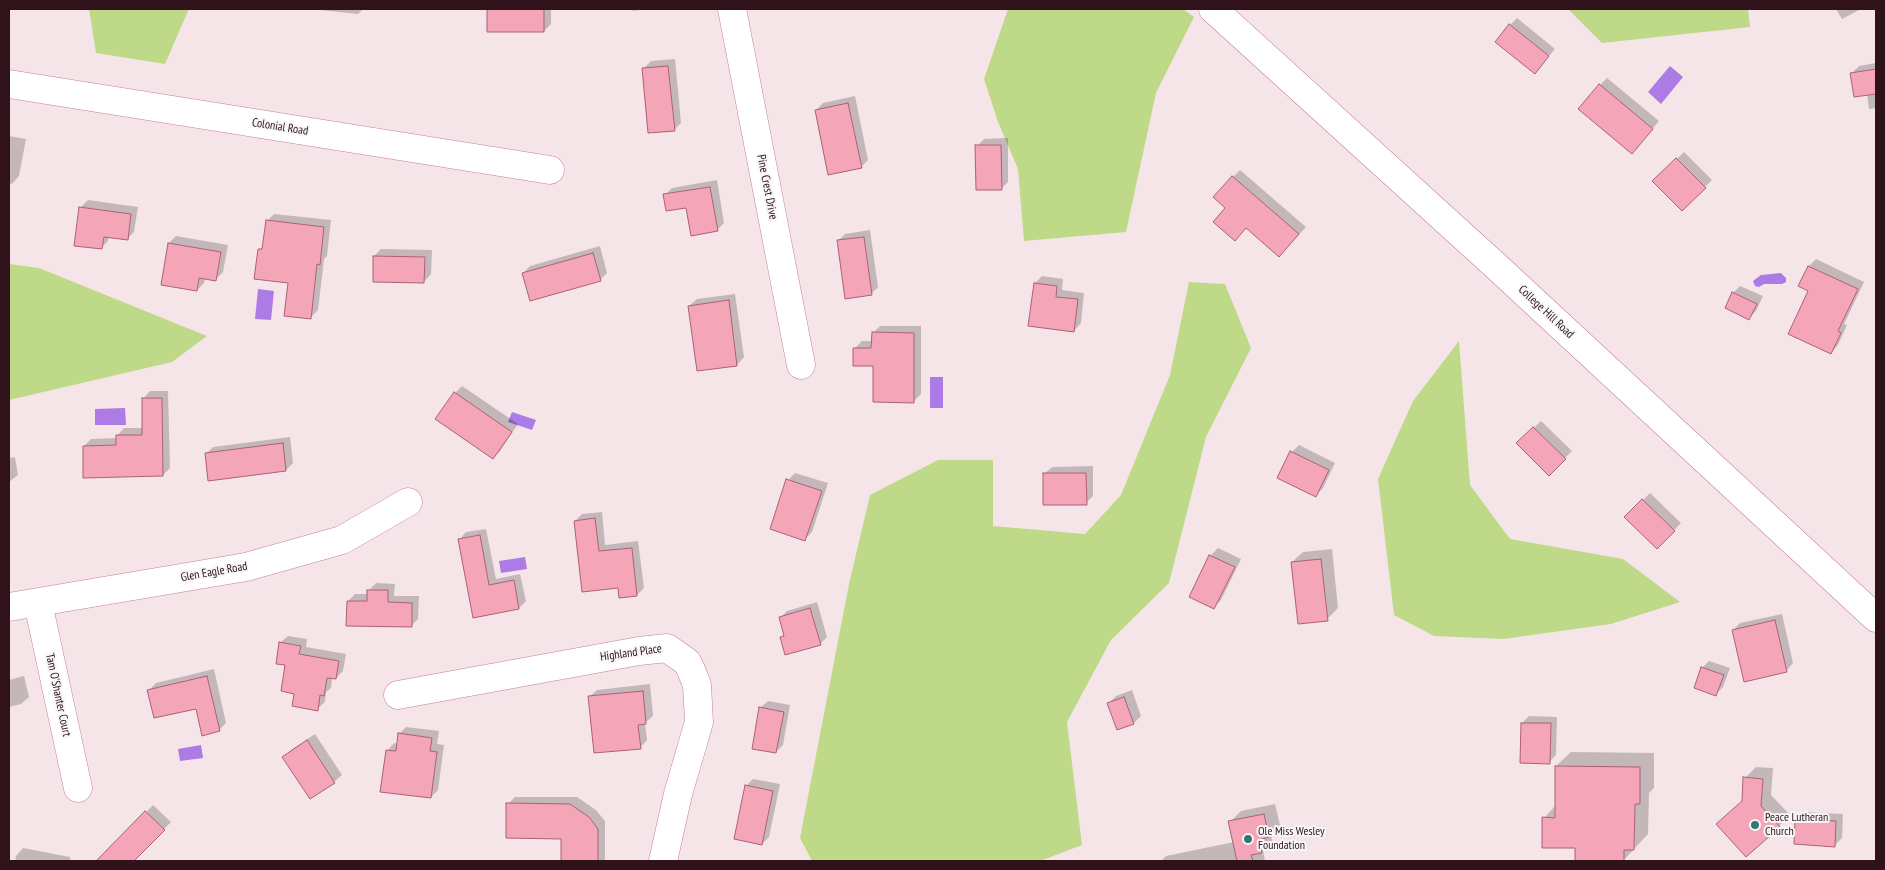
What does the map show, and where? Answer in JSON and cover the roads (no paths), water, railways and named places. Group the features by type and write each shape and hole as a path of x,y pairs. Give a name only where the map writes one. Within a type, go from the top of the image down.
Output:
{"street":[{"name":"Pine Crest Drive","path":"732,9 801,365"},
{"name":"College Hill Road","path":"1213,9 1497,266 1876,618"},
{"name":"Colonial Road","path":"9,84 550,170"},
{"name":"Glen Eagle Road","path":"9,607 246,567 342,540 408,502"},
{"name":"Tam O'Shanter Court","path":"38,603 78,788"},
{"name":"Highland Place","path":"398,695 639,651 667,648 687,662 698,685 699,722 678,794 663,861"}],"place":[{"name":"Peace Lutheran Church","path":"1755,825"},
{"name":"Ole Miss Wesley Foundation","path":"1248,839"}]}
